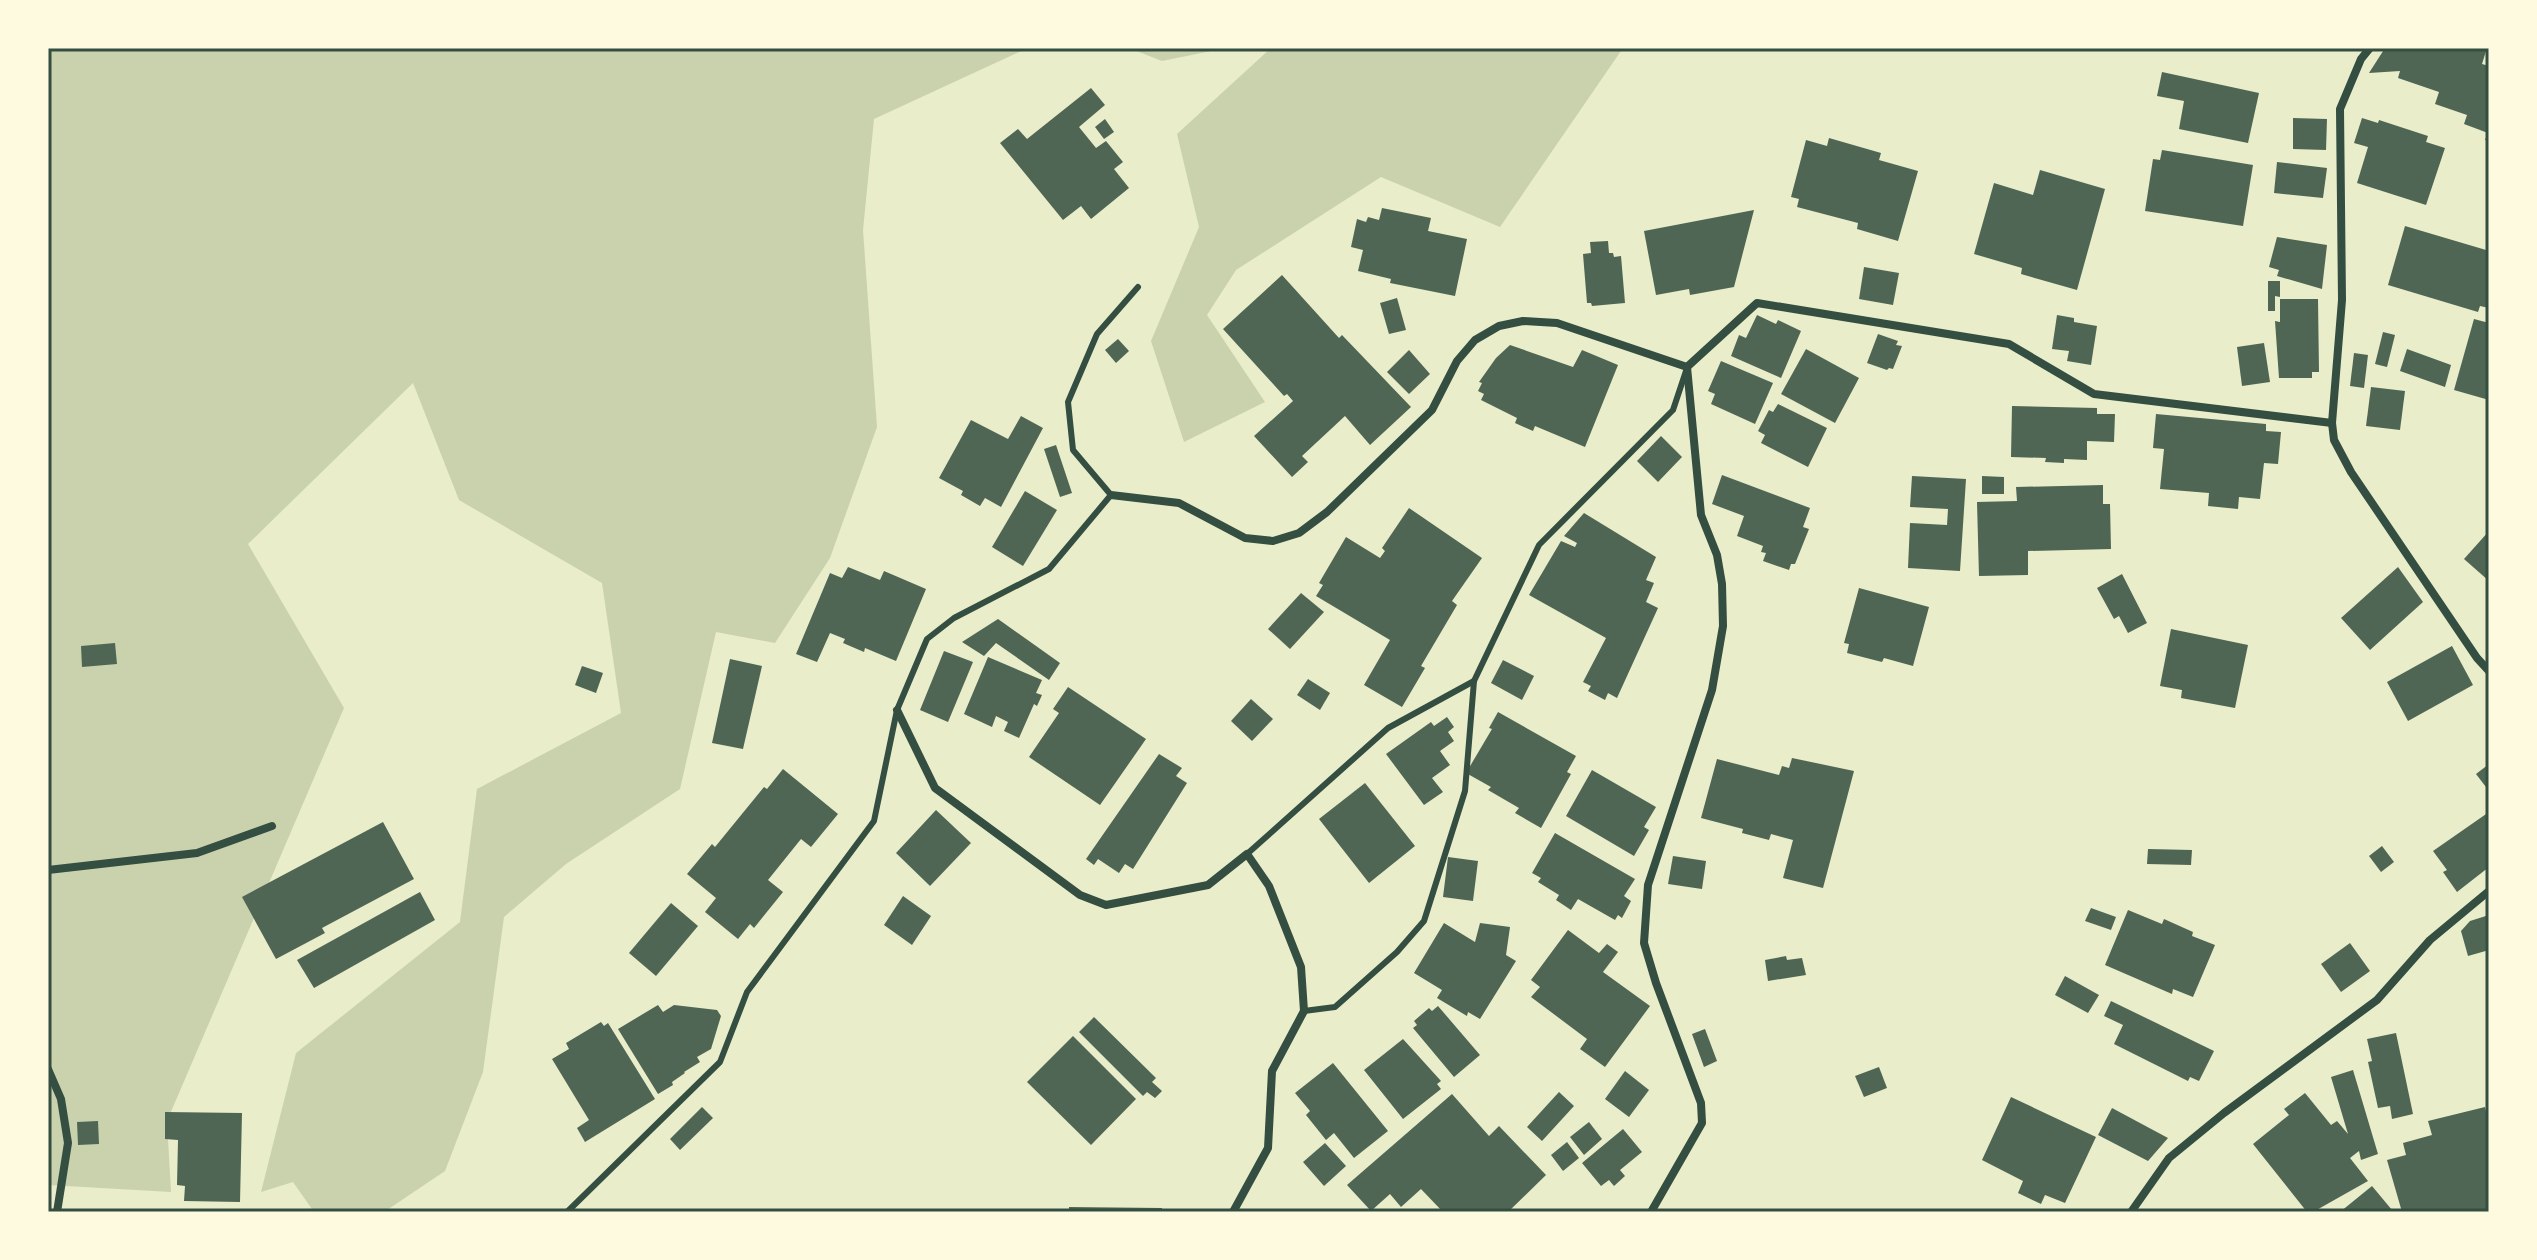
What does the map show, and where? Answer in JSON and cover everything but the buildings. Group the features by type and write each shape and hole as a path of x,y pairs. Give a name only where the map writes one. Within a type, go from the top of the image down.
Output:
{"street":[{"path":"2370,48 2361,59 2340,109 2342,300 2332,423 2334,440 2351,472 2477,658 2489,671"},
{"path":"1687,367 1757,303 2009,344 2094,394 2332,423"},
{"path":"1111,495 1179,503 1245,538 1273,541 1299,533 1327,512 1432,410 1457,361 1475,340 1499,326 1523,321 1557,323 1687,367"},
{"path":"1651,1212 1702,1123 1701,1103 1644,943 1648,885 1712,690 1723,626 1722,584 1717,555 1701,515 1687,367"},
{"path":"897,710 935,788 1080,895 1106,905 1208,885 1247,854 1269,886 1301,967 1304,1011 1272,1071 1268,1148 1233,1212"},
{"path":"48,870 197,853 272,826"},
{"path":"2131,1212 2169,1158 2224,1113 2377,1000 2430,940 2489,891"},
{"path":"48,1069 61,1099 68,1143 57,1212"}],"lane":[{"path":"567,1212 720,1062 747,992 874,821 897,710 927,639 954,618 1049,569 1111,495 1073,450 1068,402 1097,334 1138,287"},
{"path":"1304,1011 1335,1007 1397,952 1424,921 1465,791 1474,681 1539,545 1673,410 1687,367"},
{"path":"1247,854 1388,728 1474,681"}],"green space":[{"path":"48,48 1028,48 874,119 863,230 877,427 830,558 775,643 716,632 680,789 566,864 504,917 483,1072 445,1171 384,1212 314,1212 293,1182 261,1192 296,1053 460,922 477,789 621,713 602,583 459,500 413,383 248,544 344,708 167,1121 171,1192 48,1185"},
{"path":"1129,48 1226,48 1162,61"},
{"path":"1271,48 1623,48 1500,227 1381,177 1236,270 1207,315 1265,402 1184,442 1151,341 1199,227 1177,134"}]}
